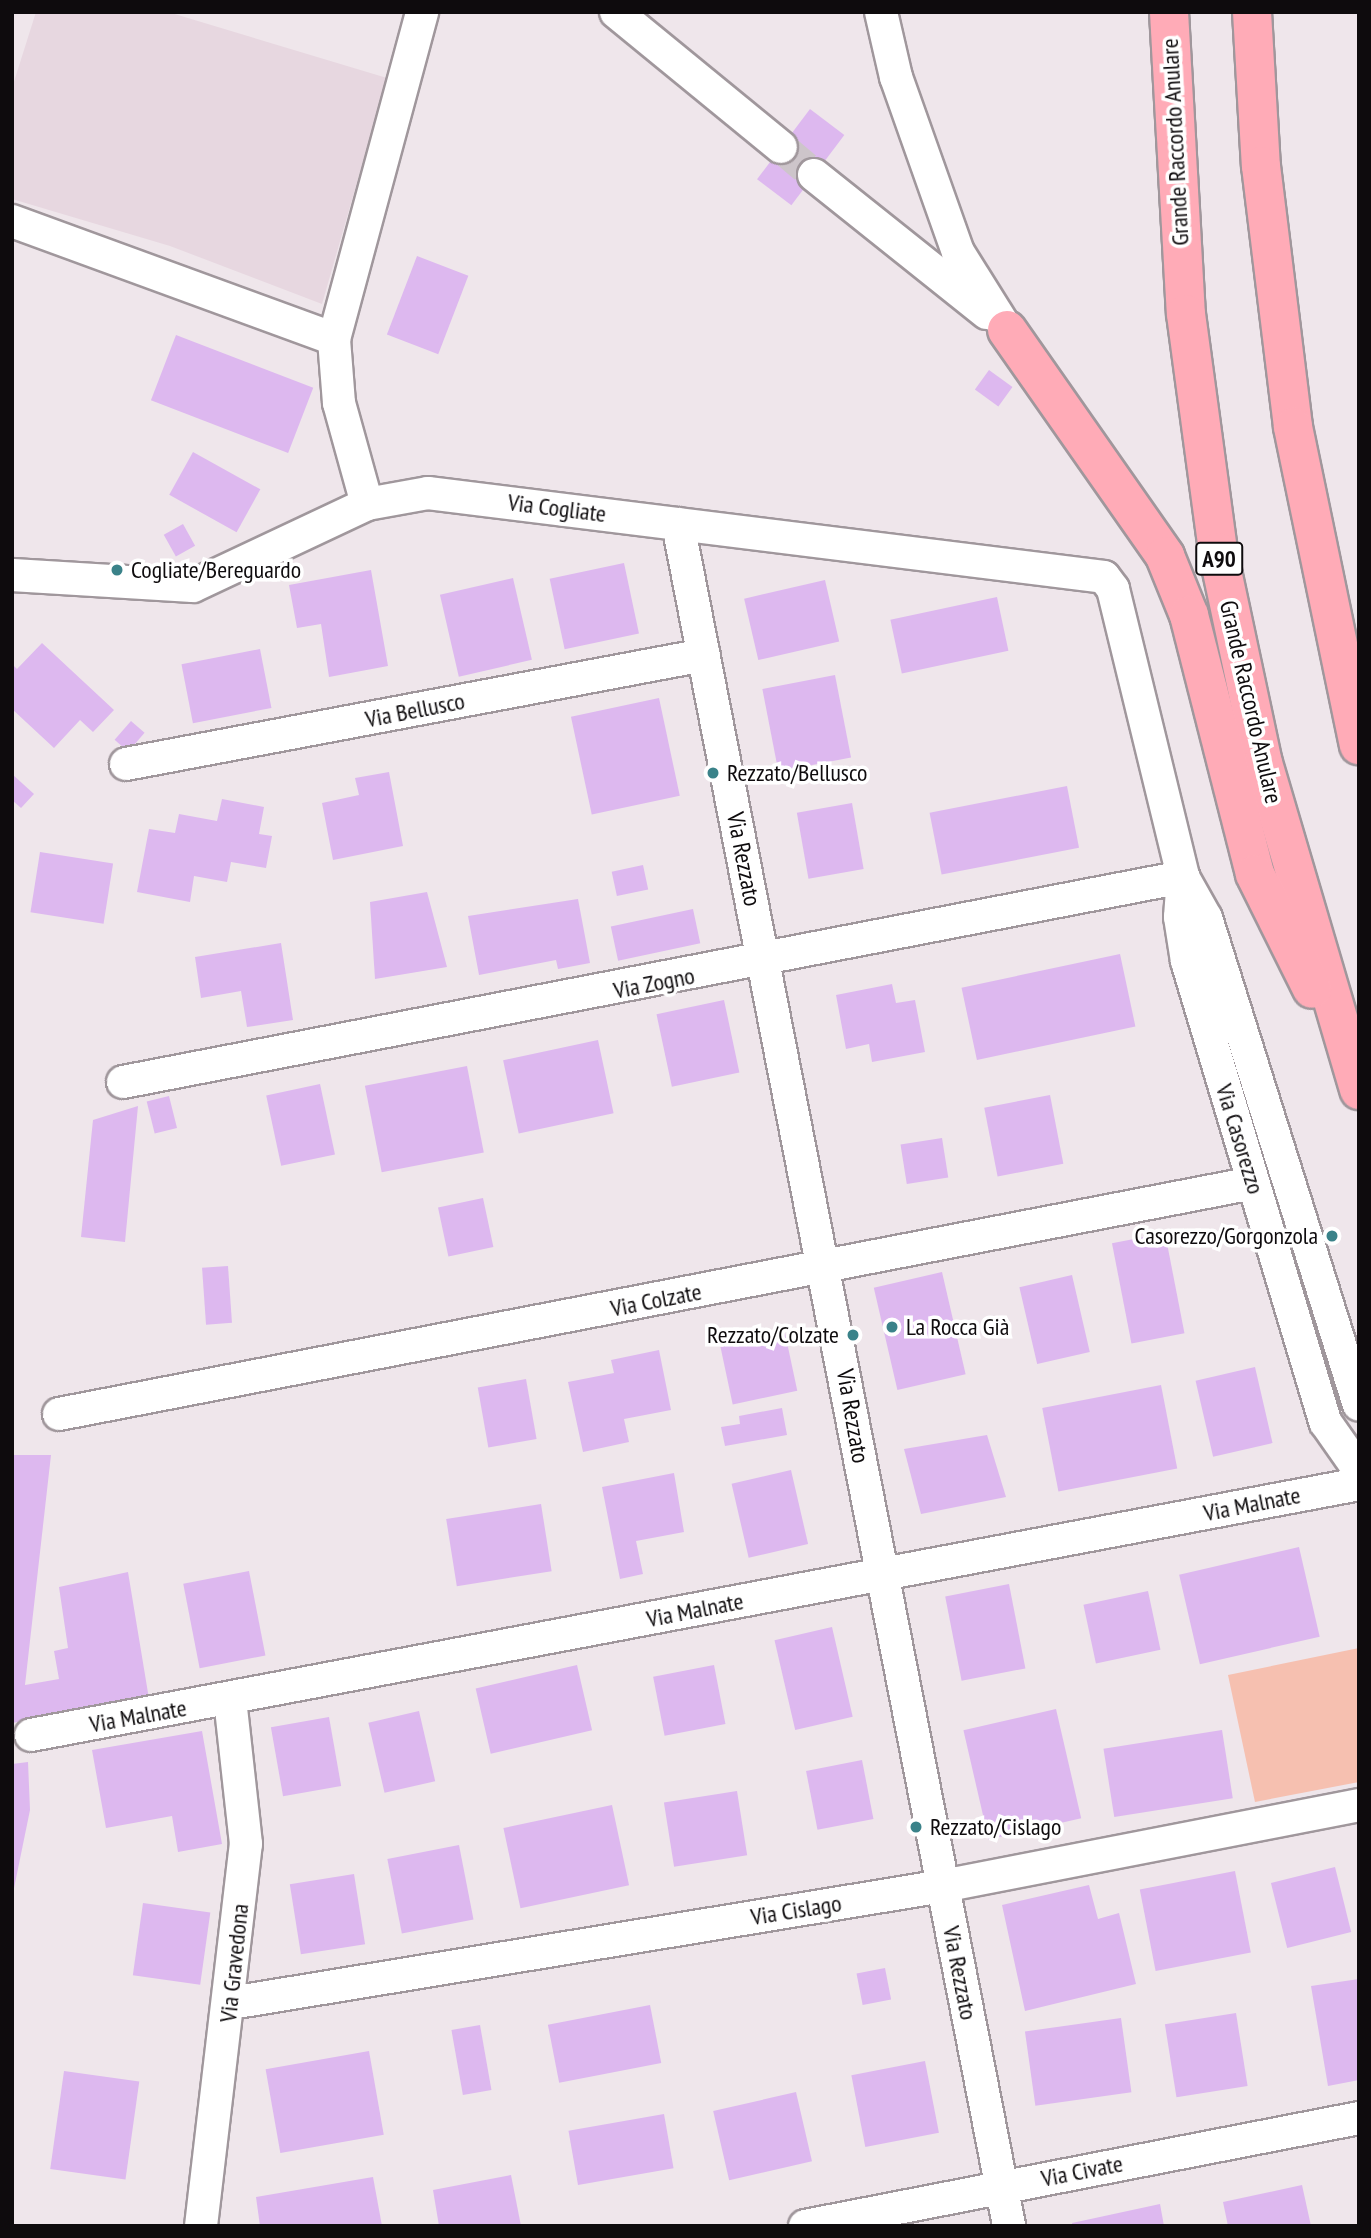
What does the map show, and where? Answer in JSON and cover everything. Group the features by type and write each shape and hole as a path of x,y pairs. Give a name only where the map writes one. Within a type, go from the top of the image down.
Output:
{"highway":[{"name":"Grande Raccordo Anulare","path":"1169,12 1186,314 1218,552 1263,763 1338,1032 1359,1090"},
{"path":"1252,12 1261,166 1293,427 1359,745"},
{"path":"1007,330 1165,556 1189,615 1230,789 1266,905 1338,1032"}],"street":[{"path":"367,504 339,403 334,339 422,12"},
{"path":"881,12 896,78 958,252 1007,330"},
{"path":"628,17 782,148"},
{"path":"814,175 1007,330"},
{"path":"12,221 334,339"},
{"name":"Via Cogliate","path":"12,575 150,589 193,586 367,504 448,494 1098,575 1113,589"},
{"name":"Via Rezzato","path":"678,524 826,1267 881,1574 1009,2226"},
{"name":"Via Casorezzo","path":"1113,589 1183,877 1211,933 1347,1324 1359,1405"},
{"name":"Via Bellusco","path":"126,764 704,656"},
{"name":"Via Casorezzo","path":"1183,877 1180,917 1187,961 1326,1423 1359,1470"},
{"name":"Via Zogno","path":"123,1082 1183,877"},
{"name":"Via Colzate","path":"59,1414 1253,1182"},
{"name":"Via Malnate","path":"31,1735 230,1700 1359,1483"},
{"name":"Via Gravedona","path":"201,2226 231,2003 246,1844 230,1700"},
{"name":"Via Cislago","path":"231,2003 943,1886 1359,1805"},
{"name":"Via Civate","path":"805,2226 1359,2118"}],"shaded area":[{"path":"36,12 168,12 387,78 322,304 170,246 12,199 12,88"},
{"path":"1359,1648 1359,1782 1255,1802 1228,1675"}],"building":[{"path":"810,109 844,135 791,205 757,179"},
{"path":"417,256 468,276 438,354 387,334"},
{"path":"176,335 313,388 288,453 151,400"},
{"path":"989,370 1012,387 998,406 975,389"},
{"path":"193,452 260,489 237,532 169,495"},
{"path":"183,524 195,546 176,557 164,535"},
{"path":"624,563 639,633 565,649 550,579"},
{"path":"371,570 388,666 329,677 321,624 297,628 289,585"},
{"path":"513,578 532,660 459,677 440,595"},
{"path":"825,580 839,641 758,660 744,599"},
{"path":"997,597 1008,651 902,673 890,620"},
{"path":"42,643 114,710 93,732 80,720 54,748 12,709 12,664 17,669"},
{"path":"260,649 271,708 193,723 181,664"},
{"path":"835,675 851,757 778,772 762,689"},
{"path":"659,698 680,796 592,815 571,717"},
{"path":"131,721 145,733 128,752 115,740"},
{"path":"389,772 403,846 333,860 322,803 359,795 355,778"},
{"path":"12,774 34,794 21,808 12,800"},
{"path":"1067,786 1079,848 942,875 930,813"},
{"path":"222,799 264,807 259,834 272,836 266,868 231,862 227,882 194,876 190,902 137,892 149,829 175,833 179,814 217,821"},
{"path":"852,803 864,869 808,879 797,813"},
{"path":"40,852 113,864 104,924 30,912"},
{"path":"643,865 648,889 617,896 612,872"},
{"path":"427,892 447,967 375,979 370,902"},
{"path":"578,899 590,963 558,969 556,960 479,975 468,916"},
{"path":"693,909 700,943 618,961 611,926"},
{"path":"281,943 293,1020 247,1027 241,991 201,998 195,957"},
{"path":"1120,954 1135,1026 977,1060 962,988"},
{"path":"892,984 896,1003 915,1000 925,1052 872,1062 869,1044 846,1049 836,995"},
{"path":"724,1000 739,1072 672,1087 657,1014"},
{"path":"598,1040 614,1113 519,1134 503,1060"},
{"path":"467,1066 484,1152 382,1172 365,1086"},
{"path":"320,1084 335,1154 281,1166 266,1095"},
{"path":"1050,1095 1063,1164 998,1176 984,1108"},
{"path":"169,1096 177,1128 155,1134 147,1102"},
{"path":"138,1106 125,1242 81,1237 93,1120"},
{"path":"942,1138 948,1178 907,1184 901,1145"},
{"path":"483,1198 493,1247 448,1256 438,1208"},
{"path":"1165,1233 1184,1333 1131,1343 1112,1243"},
{"path":"228,1266 232,1323 206,1325 202,1268"},
{"path":"942,1272 966,1374 897,1390 874,1288"},
{"path":"1072,1275 1090,1352 1037,1364 1019,1287"},
{"path":"785,1333 797,1391 733,1404 720,1347"},
{"path":"659,1350 671,1410 624,1419 629,1442 583,1452 568,1382 614,1373 611,1360"},
{"path":"1255,1367 1273,1443 1213,1457 1196,1381"},
{"path":"526,1379 537,1439 488,1448 478,1388"},
{"path":"1161,1385 1177,1468 1058,1492 1042,1408"},
{"path":"782,1408 787,1435 725,1446 721,1427 740,1424 739,1416"},
{"path":"987,1435 1006,1497 921,1514 904,1449"},
{"path":"12,1455 51,1455 25,1685 59,1679 54,1651 68,1648 59,1587 128,1572 149,1699 12,1723"},
{"path":"791,1470 808,1544 749,1558 732,1484"},
{"path":"674,1473 684,1532 636,1541 643,1574 620,1579 602,1487"},
{"path":"541,1504 552,1571 457,1586 446,1519"},
{"path":"1299,1547 1320,1637 1200,1664 1179,1575"},
{"path":"249,1571 265,1655 200,1668 183,1584"},
{"path":"1009,1584 1025,1668 962,1681 945,1596"},
{"path":"1148,1591 1160,1650 1096,1663 1083,1605"},
{"path":"832,1627 853,1717 795,1730 775,1640"},
{"path":"577,1665 592,1730 491,1754 476,1688"},
{"path":"714,1665 725,1724 665,1736 653,1677"},
{"path":"1056,1709 1081,1818 989,1839 963,1730"},
{"path":"419,1711 435,1781 385,1793 368,1723"},
{"path":"329,1717 341,1786 283,1796 271,1727"},
{"path":"1222,1730 1233,1798 1114,1817 1103,1749"},
{"path":"202,1731 222,1844 178,1852 172,1816 106,1828 92,1750"},
{"path":"862,1760 873,1819 817,1830 806,1771"},
{"path":"28,1762 30,1810 12,1898 12,1764"},
{"path":"737,1791 747,1855 674,1867 664,1803"},
{"path":"612,1805 629,1885 520,1908 503,1828"},
{"path":"459,1845 474,1920 402,1934 387,1859"},
{"path":"1335,1867 1351,1932 1287,1948 1271,1883"},
{"path":"1235,1871 1251,1952 1156,1971 1140,1890"},
{"path":"354,1874 365,1944 301,1954 290,1884"},
{"path":"1089,1885 1098,1919 1119,1913 1136,1984 1025,2011 1002,1905"},
{"path":"143,1903 210,1912 200,1985 133,1975"},
{"path":"885,1968 891,1999 863,2005 857,1974"},
{"path":"1359,1979 1359,2080 1328,2086 1311,1986"},
{"path":"650,2005 661,2063 559,2083 548,2025"},
{"path":"1236,2013 1248,2086 1176,2097 1165,2024"},
{"path":"1121,2018 1131,2092 1035,2106 1025,2031"},
{"path":"480,2025 491,2090 463,2095 451,2030"},
{"path":"369,2051 384,2135 280,2153 266,2069"},
{"path":"925,2061 939,2133 865,2147 851,2075"},
{"path":"64,2071 139,2082 125,2180 50,2169"},
{"path":"796,2092 812,2161 729,2180 713,2111"},
{"path":"664,2114 674,2168 578,2185 568,2131"},
{"path":"511,2175 521,2226 439,2226 433,2190"},
{"path":"373,2177 382,2226 260,2226 256,2197"},
{"path":"1302,2185 1311,2226 1228,2226 1223,2202"},
{"path":"1160,2204 1164,2226 1073,2226 1072,2223"}],"tunnel":[{"path":"781,147 814,175"}],"place":[{"name":"Cogliate/Bereguardo","path":"117,570"},
{"name":"Rezzato/Bellusco","path":"713,773"},
{"name":"Casorezzo/Gorgonzola","path":"1332,1236"},
{"name":"La Rocca Già","path":"892,1327"},
{"name":"Rezzato/Colzate","path":"853,1335"},
{"name":"Rezzato/Cislago","path":"916,1827"}]}
